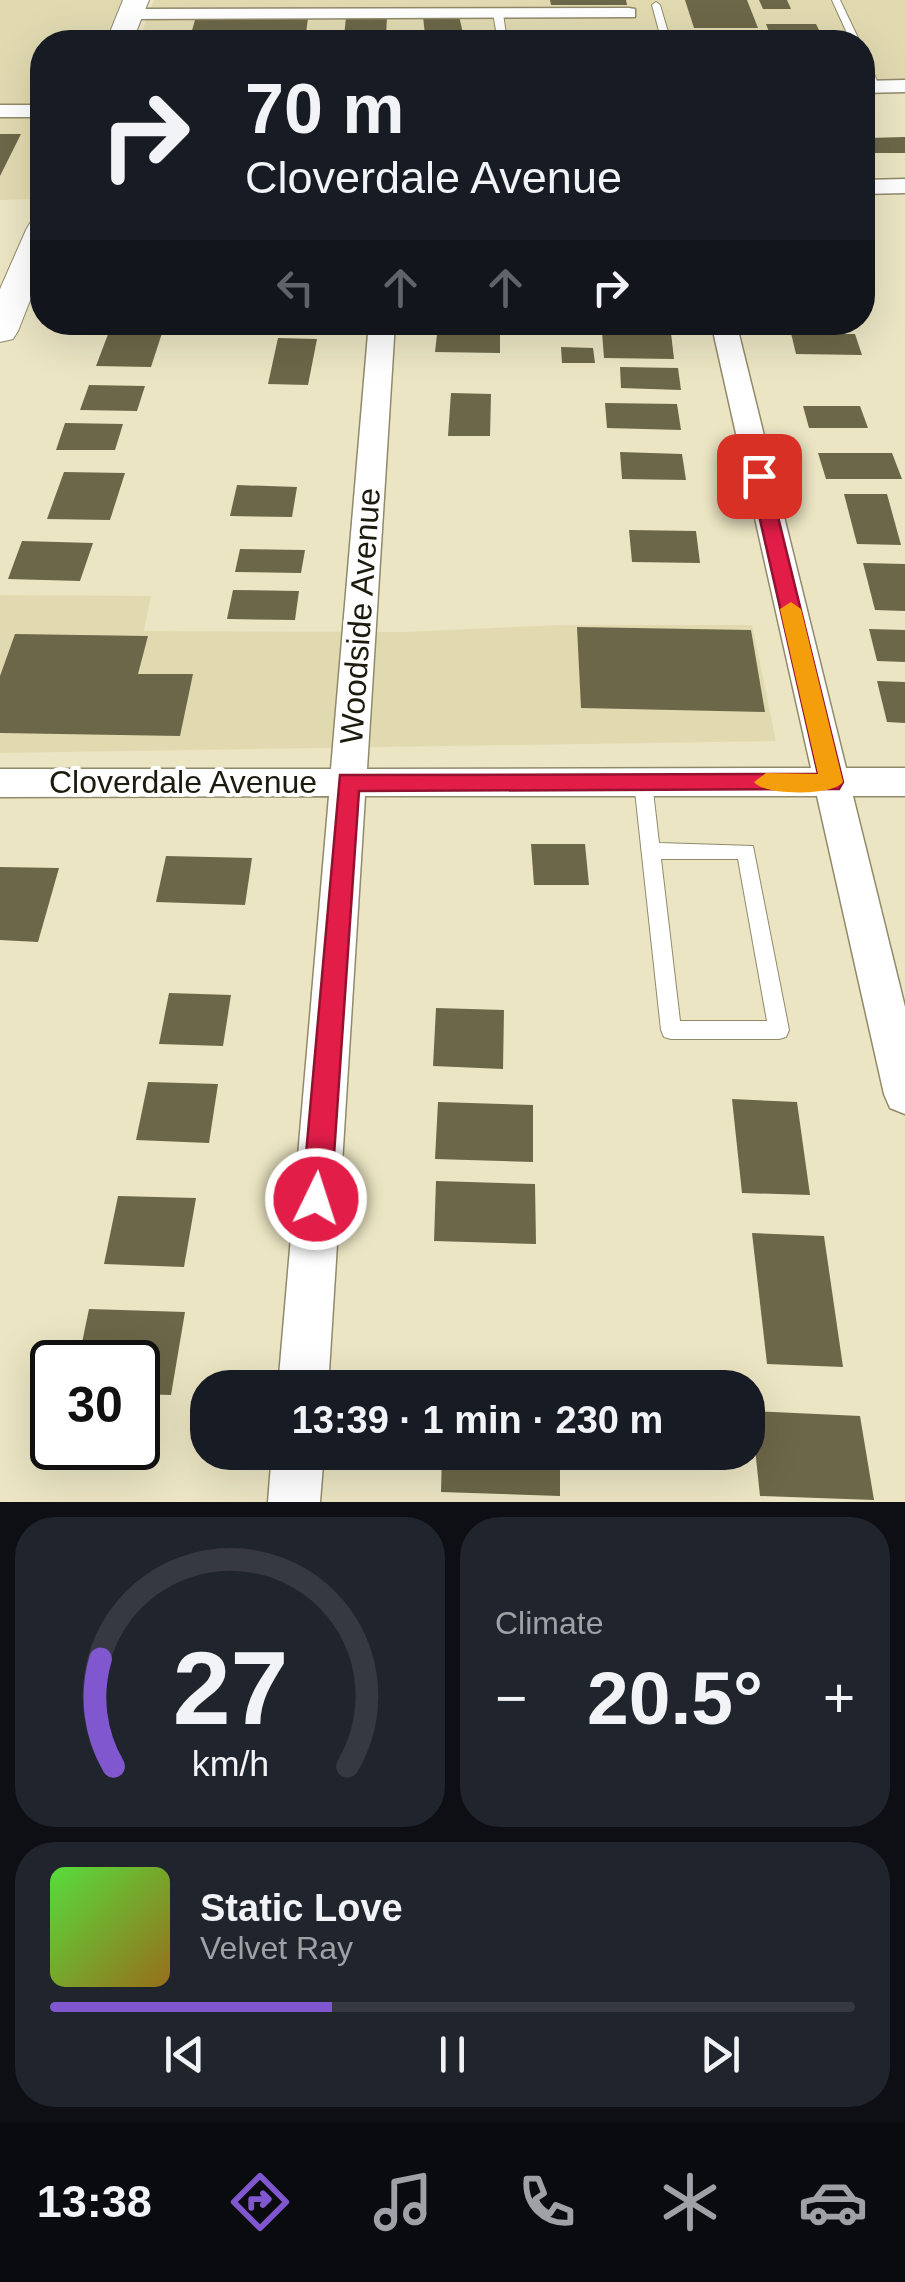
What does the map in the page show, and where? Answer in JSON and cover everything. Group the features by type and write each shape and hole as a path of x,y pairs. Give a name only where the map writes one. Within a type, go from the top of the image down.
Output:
{"street":[{"path":"133,7 630,13"},
{"path":"875,87 905,86"},
{"path":"0,110 30,111"},
{"path":"875,187 905,186"},
{"path":"0,331 30,259"},
{"name":"Woodside Avenue","path":"303,1370 381,335"},
{"path":"725,335 905,1094"},
{"name":"Cloverdale Avenue","path":"0,783 905,782"},
{"path":"294,1502 297,1470"}],"lane":[{"path":"836,0 850,30"},
{"path":"656,5 663,30"},
{"path":"498,14 501,30"},
{"path":"643,782 650,851 671,1030 779,1030 746,851 650,851"}],"shaded area":[{"path":"0,0 122,0 109,30 30,30 30,199 0,200"},
{"path":"154,0 905,0 905,79 875,80 875,30 143,30"},
{"path":"0,595 151,596 144,631 404,632 559,625 752,625 776,741 0,753"}],"building":[{"path":"550,0 626,0 627,5 551,5"},
{"path":"685,0 747,0 758,28 694,28"},
{"path":"759,0 787,0 791,9 763,9"},
{"path":"459,16 462,30 425,30 423,17"},
{"path":"346,17 387,17 386,30 345,30"},
{"path":"308,18 306,30 192,30 195,20"},
{"path":"766,24 816,24 819,30 768,30"},
{"path":"0,134 21,134 0,176"},
{"path":"905,137 905,153 875,153 875,138"},
{"path":"108,335 161,335 151,367 96,366"},
{"path":"437,335 500,335 500,353 435,352"},
{"path":"602,335 671,335 674,359 604,358"},
{"path":"791,335 855,335 862,355 796,354"},
{"path":"278,338 317,339 308,385 268,384"},
{"path":"561,347 593,348 595,363 562,363"},
{"path":"620,367 678,368 681,390 621,388"},
{"path":"89,385 145,386 137,411 80,410"},
{"path":"451,393 491,394 490,436 448,436"},
{"path":"605,403 677,404 681,430 607,428"},
{"path":"803,406 860,406 868,428 809,428"},
{"path":"65,423 123,424 115,450 56,450"},
{"path":"620,452 682,454 686,480 622,479"},
{"path":"818,453 892,453 902,479 826,479"},
{"path":"64,472 125,473 110,520 47,519"},
{"path":"237,485 297,487 292,517 230,516"},
{"path":"844,494 887,494 901,545 857,544"},
{"path":"629,530 696,531 700,563 632,562"},
{"path":"22,541 93,543 80,581 8,579"},
{"path":"240,549 305,550 301,573 235,572"},
{"path":"863,563 905,564 905,611 875,610"},
{"path":"233,590 299,591 295,620 227,619"},
{"path":"577,627 751,630 765,712 581,708"},
{"path":"869,629 905,630 905,662 877,661"},
{"path":"15,634 148,636 138,674 193,674 180,736 0,733 0,676"},
{"path":"877,681 905,682 905,723 887,722"},
{"path":"531,844 585,844 589,885 534,885"},
{"path":"166,856 252,858 245,905 156,902"},
{"path":"0,867 59,868 38,942 0,940"},
{"path":"169,993 231,995 223,1046 159,1044"},
{"path":"436,1008 504,1010 503,1069 433,1066"},
{"path":"148,1082 218,1084 209,1143 136,1140"},
{"path":"732,1099 797,1102 810,1195 742,1193"},
{"path":"438,1102 533,1105 533,1162 435,1159"},
{"path":"436,1181 535,1184 536,1244 434,1241"},
{"path":"118,1196 196,1198 184,1267 104,1264"},
{"path":"752,1233 824,1236 843,1367 767,1364"},
{"path":"89,1309 185,1312 171,1395 160,1395 160,1340 83,1340"},
{"path":"765,1412 860,1416 874,1500 760,1496 757,1470 765,1470"},
{"path":"442,1470 560,1470 560,1496 441,1492"}],"slow traffic":[{"path":"766,782 831,782 791,609"}],"route":[{"path":"316,1199 348,782 831,782 759,476"}]}
